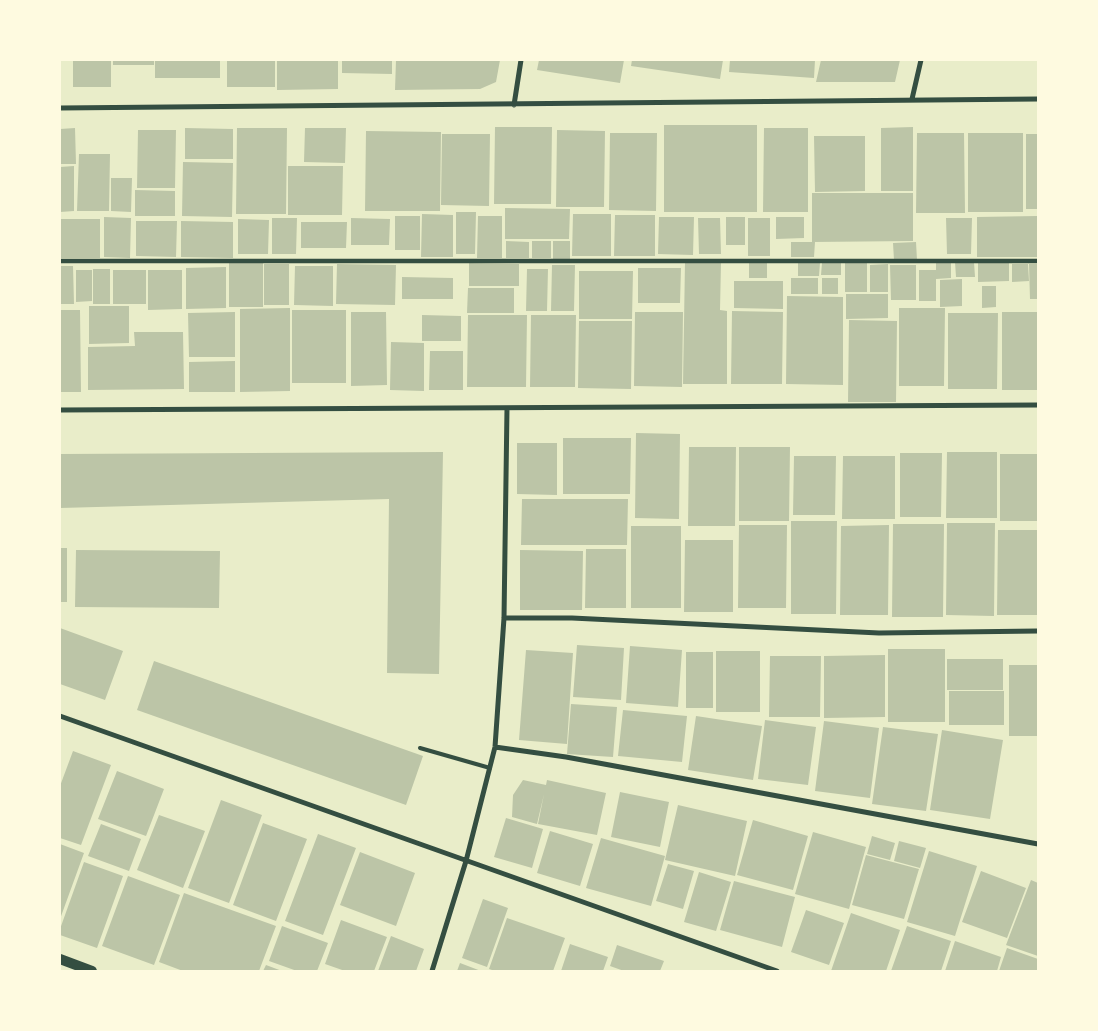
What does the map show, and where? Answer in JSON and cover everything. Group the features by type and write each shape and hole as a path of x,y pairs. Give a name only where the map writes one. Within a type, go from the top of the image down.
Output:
{"main road":[{"path":"60,959 92,971"}],"street":[{"path":"514,105 520,60"},
{"path":"912,99 921,60"},
{"path":"60,108 1038,99"},
{"path":"60,261 1038,261"},
{"path":"60,410 1038,406"},
{"path":"432,971 466,861 495,747 504,618 506,408"},
{"path":"504,618 572,618 879,633 1038,632"},
{"path":"60,716 777,971"},
{"path":"495,747 566,757 1038,844"}],"lane":[{"path":"420,748 490,768"}],"building":[{"path":"73,60 111,60 111,87 73,87"},
{"path":"113,60 154,60 154,65 113,65"},
{"path":"155,60 220,60 220,78 155,78"},
{"path":"227,60 275,60 275,87 227,87"},
{"path":"277,60 338,60 338,89 277,90"},
{"path":"342,60 392,60 392,74 342,73"},
{"path":"396,60 500,60 496,82 480,89 395,90"},
{"path":"539,60 624,60 620,83 537,70"},
{"path":"632,60 723,60 720,79 631,66"},
{"path":"730,60 815,60 814,78 729,72"},
{"path":"821,60 900,60 895,82 816,82"},
{"path":"664,125 757,125 757,212 664,212"},
{"path":"495,127 552,127 551,204 494,204"},
{"path":"913,127 913,191 881,191 881,128"},
{"path":"75,128 76,164 60,164 60,129"},
{"path":"185,128 233,129 233,159 185,159"},
{"path":"237,128 287,128 286,214 236,214"},
{"path":"305,128 346,128 345,163 304,162"},
{"path":"764,128 808,128 808,212 763,212"},
{"path":"138,130 176,130 175,188 137,188"},
{"path":"557,130 605,131 604,207 556,207"},
{"path":"366,131 441,132 440,211 365,211"},
{"path":"610,133 657,133 656,211 609,210"},
{"path":"917,133 964,133 965,213 916,213"},
{"path":"968,133 1023,133 1023,212 968,212"},
{"path":"442,134 490,134 489,206 441,205"},
{"path":"1026,134 1038,134 1038,209 1026,209"},
{"path":"814,136 865,136 865,191 815,192"},
{"path":"79,154 110,154 109,211 77,211"},
{"path":"183,162 233,163 232,217 182,216"},
{"path":"74,166 74,211 60,212 60,167"},
{"path":"288,166 343,166 342,215 288,215"},
{"path":"111,178 132,178 131,212 111,211"},
{"path":"135,190 175,191 175,216 135,216"},
{"path":"812,193 913,193 913,241 812,242"},
{"path":"505,208 570,209 569,239 505,239"},
{"path":"456,212 476,212 475,254 456,254"},
{"path":"422,214 453,215 453,257 421,257"},
{"path":"573,214 611,214 611,256 572,256"},
{"path":"615,215 655,215 655,256 614,256"},
{"path":"395,216 420,216 420,250 395,250"},
{"path":"478,216 502,216 502,258 477,258"},
{"path":"1038,216 1038,257 977,257 977,217"},
{"path":"104,217 131,218 130,258 104,257"},
{"path":"659,217 694,217 693,255 658,254"},
{"path":"726,217 745,217 745,245 726,245"},
{"path":"776,217 804,217 804,238 776,239"},
{"path":"272,218 297,218 296,254 272,254"},
{"path":"351,218 390,219 389,245 351,245"},
{"path":"698,218 720,218 721,254 699,254"},
{"path":"748,218 770,218 770,256 748,256"},
{"path":"946,218 972,218 971,254 947,254"},
{"path":"60,219 100,219 100,258 60,258"},
{"path":"238,219 269,220 268,254 238,254"},
{"path":"136,221 177,221 176,257 136,256"},
{"path":"181,221 233,222 233,258 181,257"},
{"path":"301,222 347,222 346,248 301,248"},
{"path":"506,241 529,242 529,258 506,258"},
{"path":"532,241 551,241 551,258 532,258"},
{"path":"553,241 570,241 570,259 553,259"},
{"path":"791,242 815,242 814,257 791,257"},
{"path":"916,242 917,260 894,260 893,243"},
{"path":"685,262 721,262 720,310 727,311 727,384 683,384"},
{"path":"749,262 767,262 767,278 749,278"},
{"path":"841,262 841,275 821,275 822,263"},
{"path":"936,262 951,263 951,278 936,279"},
{"path":"955,262 974,262 975,277 956,277"},
{"path":"1009,262 1009,281 978,282 978,263"},
{"path":"229,263 263,263 263,307 229,307"},
{"path":"469,263 519,264 519,286 469,286"},
{"path":"798,263 820,263 819,276 798,276"},
{"path":"845,263 867,263 867,292 845,292"},
{"path":"264,264 289,264 289,305 264,305"},
{"path":"337,264 396,265 395,305 336,304"},
{"path":"888,264 888,292 870,292 870,265"},
{"path":"1012,264 1028,264 1029,281 1012,282"},
{"path":"1029,264 1038,264 1038,299 1030,299"},
{"path":"552,265 575,265 574,311 551,311"},
{"path":"890,265 916,265 916,300 891,300"},
{"path":"60,266 73,266 74,304 60,304"},
{"path":"295,266 333,266 333,306 294,305"},
{"path":"226,267 226,308 186,309 186,268"},
{"path":"638,268 681,268 680,303 638,303"},
{"path":"93,269 110,269 110,304 93,304"},
{"path":"527,269 548,269 547,311 526,311"},
{"path":"76,270 92,270 92,301 76,302"},
{"path":"113,270 146,270 146,304 113,304"},
{"path":"148,270 182,270 182,309 148,310"},
{"path":"919,270 936,270 936,301 919,301"},
{"path":"579,271 633,271 632,319 579,319"},
{"path":"402,277 453,278 453,299 402,299"},
{"path":"791,278 818,278 818,294 791,294"},
{"path":"822,278 838,278 838,294 822,294"},
{"path":"962,279 962,306 940,307 940,280"},
{"path":"734,281 783,281 783,309 734,308"},
{"path":"982,286 996,286 996,307 982,308"},
{"path":"468,288 514,288 514,313 467,313"},
{"path":"846,294 888,294 888,318 846,319"},
{"path":"787,296 843,297 843,385 786,384"},
{"path":"89,306 129,306 129,343 89,344"},
{"path":"290,308 290,391 240,392 240,309"},
{"path":"899,308 945,308 944,386 899,386"},
{"path":"60,310 80,310 81,392 60,392"},
{"path":"292,310 346,310 346,383 292,383"},
{"path":"732,311 783,312 782,384 731,384"},
{"path":"235,312 235,357 189,357 188,313"},
{"path":"351,312 386,312 387,385 351,386"},
{"path":"635,312 683,312 682,387 634,386"},
{"path":"1002,312 1038,312 1038,390 1002,390"},
{"path":"948,313 998,313 997,389 948,389"},
{"path":"422,315 461,316 461,341 422,341"},
{"path":"468,315 527,315 526,387 467,387"},
{"path":"531,315 576,315 575,387 530,387"},
{"path":"849,320 897,321 896,402 848,402"},
{"path":"579,321 632,321 631,389 578,388"},
{"path":"134,332 183,332 184,389 88,390 88,347 135,346"},
{"path":"391,342 424,343 424,391 390,390"},
{"path":"430,351 463,351 463,390 429,390"},
{"path":"235,361 235,392 189,392 189,362"},
{"path":"636,433 680,434 679,519 635,518"},
{"path":"563,438 631,438 630,494 563,494"},
{"path":"517,443 557,443 557,495 517,494"},
{"path":"689,447 736,447 735,526 688,526"},
{"path":"739,447 790,447 789,521 739,521"},
{"path":"443,452 439,674 387,673 389,499 60,508 60,454"},
{"path":"947,452 997,452 997,518 946,518"},
{"path":"900,453 942,453 941,517 900,517"},
{"path":"1000,454 1038,454 1038,521 1000,521"},
{"path":"794,456 836,456 835,515 793,515"},
{"path":"843,456 895,456 895,519 842,519"},
{"path":"522,499 628,499 627,545 521,545"},
{"path":"791,521 837,521 836,614 791,614"},
{"path":"947,523 995,523 994,616 946,615"},
{"path":"893,524 944,524 943,617 892,617"},
{"path":"739,525 787,525 786,608 738,608"},
{"path":"889,525 888,615 840,615 841,526"},
{"path":"631,526 681,526 681,608 631,608"},
{"path":"998,530 1038,530 1038,615 997,615"},
{"path":"685,540 733,540 733,612 684,612"},
{"path":"60,548 67,548 67,602 60,602"},
{"path":"586,549 626,549 626,608 585,608"},
{"path":"76,550 220,551 219,608 75,607"},
{"path":"520,550 583,551 582,610 520,610"},
{"path":"60,628 123,651 105,700 60,684"},
{"path":"577,645 624,648 621,700 573,697"},
{"path":"630,646 682,650 678,707 626,703"},
{"path":"888,649 945,649 945,722 888,722"},
{"path":"526,650 573,653 567,744 519,740"},
{"path":"716,651 760,651 760,712 716,712"},
{"path":"686,652 713,652 713,708 686,708"},
{"path":"885,655 885,717 824,718 824,656"},
{"path":"770,656 821,656 820,717 769,717"},
{"path":"947,659 1003,659 1003,690 947,690"},
{"path":"154,661 423,756 406,805 137,710"},
{"path":"1009,665 1038,665 1038,736 1009,736"},
{"path":"949,691 1004,691 1004,725 949,725"},
{"path":"571,704 617,707 613,757 567,754"},
{"path":"623,710 687,716 682,762 618,756"},
{"path":"696,716 762,726 753,780 688,770"},
{"path":"765,720 816,727 808,785 758,779"},
{"path":"824,721 879,728 870,798 815,791"},
{"path":"883,727 938,734 926,811 872,804"},
{"path":"942,730 1003,740 990,819 930,810"},
{"path":"73,751 111,765 81,845 60,838 60,786"},
{"path":"117,771 164,789 146,836 98,819"},
{"path":"523,780 546,785 547,780 606,793 597,835 538,824 544,794 537,824 512,817 513,795"},
{"path":"620,792 669,802 660,847 611,837"},
{"path":"221,800 262,815 229,903 188,888"},
{"path":"678,805 747,821 735,876 665,860"},
{"path":"159,815 205,831 183,888 137,870"},
{"path":"506,818 543,829 532,868 494,857"},
{"path":"753,820 808,836 793,890 737,875"},
{"path":"263,823 307,839 276,921 233,905"},
{"path":"101,824 141,839 129,871 88,856"},
{"path":"550,831 593,844 580,886 537,873"},
{"path":"813,832 866,847 849,909 795,894"},
{"path":"318,834 356,848 323,935 285,921"},
{"path":"872,836 895,843 890,860 867,854"},
{"path":"601,838 665,856 651,906 586,888"},
{"path":"899,841 926,848 920,868 894,861"},
{"path":"60,844 84,853 60,919"},
{"path":"929,851 977,866 955,936 907,922"},
{"path":"360,852 415,873 396,926 340,905"},
{"path":"866,855 919,869 904,919 852,905"},
{"path":"84,862 123,876 97,948 60,935 60,929"},
{"path":"668,864 694,871 683,909 656,901"},
{"path":"981,871 1026,888 1007,938 962,922"},
{"path":"699,872 731,882 716,931 684,922"},
{"path":"128,876 180,895 154,965 102,946"},
{"path":"1031,880 1038,883 1038,956 1006,945"},
{"path":"734,881 795,897 782,947 720,930"},
{"path":"184,893 276,926 259,971 183,971 159,962"},
{"path":"483,899 508,908 487,967 462,958"},
{"path":"806,910 844,923 829,965 791,952"},
{"path":"851,913 900,930 886,971 831,971"},
{"path":"507,918 565,938 553,971 495,971 489,969"},
{"path":"341,920 387,937 374,971 345,971 325,964"},
{"path":"282,926 328,943 317,971 297,971 269,961"},
{"path":"907,926 951,941 941,971 891,971"},
{"path":"391,936 424,949 416,971 378,971"},
{"path":"955,941 1001,957 997,971 945,971"},
{"path":"570,944 608,957 603,971 561,971"},
{"path":"617,945 664,961 660,971 624,971 610,966"},
{"path":"1007,948 1038,959 1038,971 999,971"},
{"path":"460,963 481,971 457,971"},
{"path":"266,965 282,971 263,971"}]}
